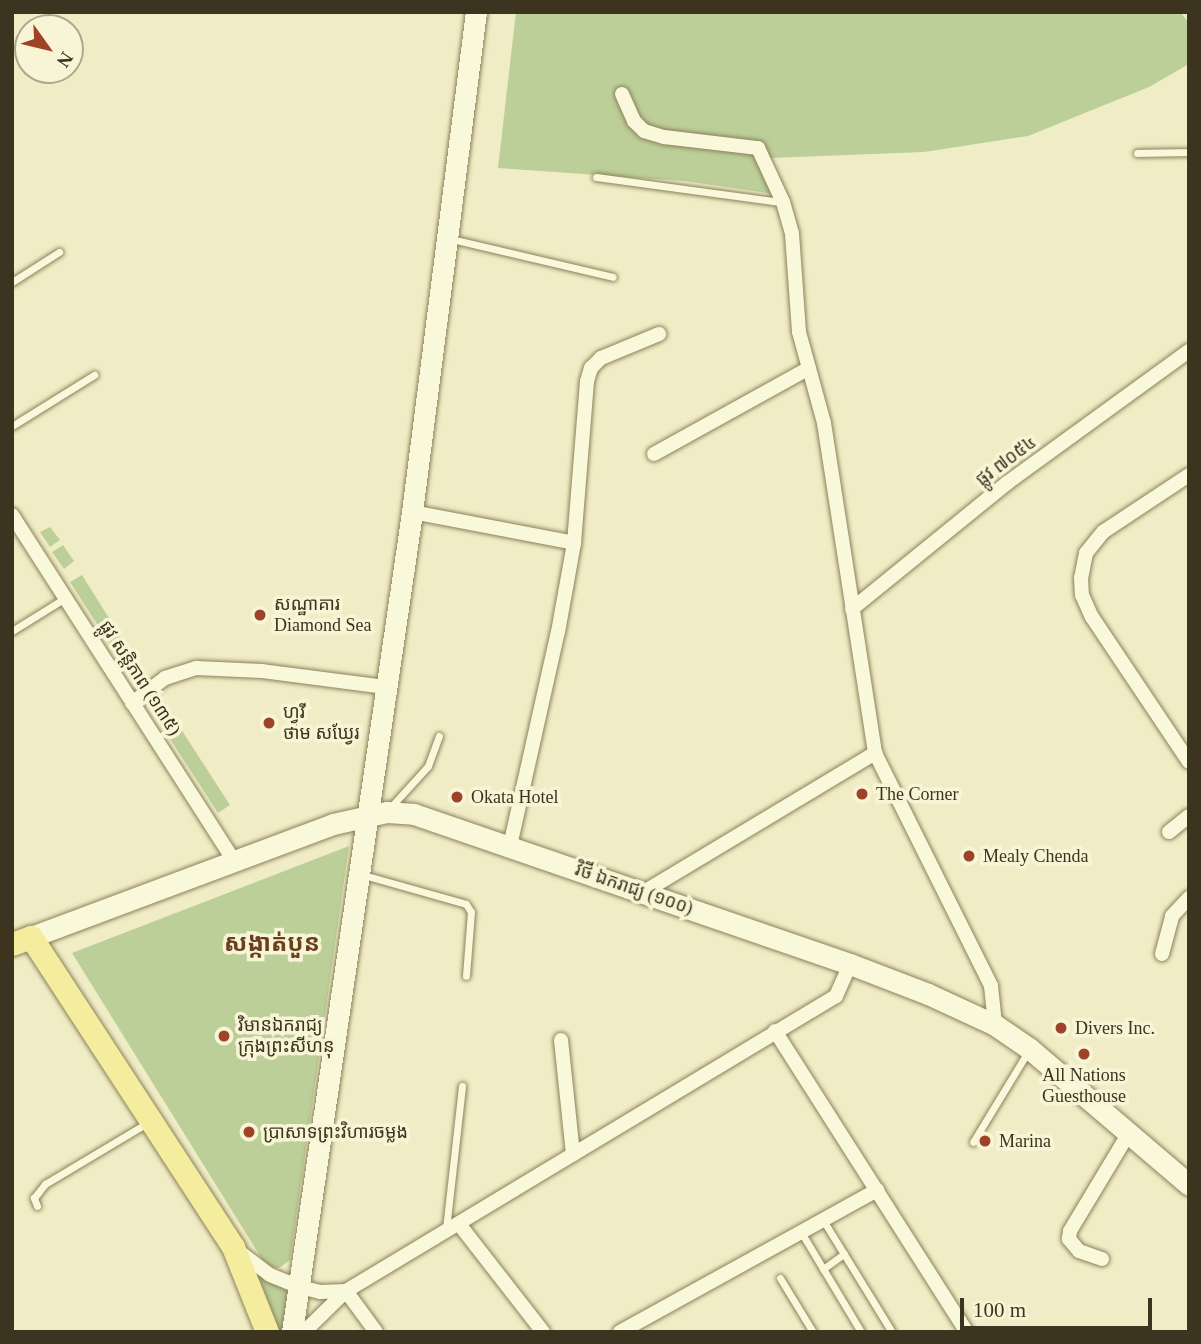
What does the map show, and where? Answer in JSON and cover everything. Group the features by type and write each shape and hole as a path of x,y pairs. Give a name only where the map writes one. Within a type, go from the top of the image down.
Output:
{"main road":[{"path":"22,941 151,1121 233,1247 267,1332"}],"street":[{"path":"292,1332 359,874 378,814 386,687 412,512 476,12"},
{"path":"622,94 634,121 644,131 664,137 758,148 783,202 792,234 799,332 824,423 875,753 991,986 995,1025"},
{"path":"510,846 558,632 573,544 582,415 591,368 601,358 659,334"},
{"name":"ផ្លូវ ៧០៥៤","path":"852,610 959,520 1189,351"},
{"path":"654,454 809,368"},
{"path":"1189,475 1103,532 1086,552 1081,578 1082,595 1092,617 1183,742 1189,762"},
{"path":"412,512 573,544"},
{"name":"ផ្លូវ សន្តិភាព (១៣៥)","path":"12,515 235,862"},
{"path":"132,703 165,678 196,668 262,671 386,687"},
{"path":"644,892 875,753"},
{"name":"វិថី ឯករាជ្យ (១០០)","path":"22,941 333,824 378,814 414,814 850,964 929,994 995,1025 1030,1049 1189,1185"},
{"path":"1168,832 1189,816"},
{"path":"1162,954 1172,916 1189,898"},
{"path":"304,1332 346,1291 836,996 850,964"},
{"path":"775,1031 967,1332"},
{"path":"561,1040 573,1153"},
{"path":"1102,1259 1079,1251 1069,1239 1070,1231 1129,1133"},
{"path":"620,1332 877,1190"},
{"path":"452,1227 543,1332"},
{"path":"233,1247 270,1275 300,1287 320,1292 346,1291"},
{"path":"346,1291 376,1332"}],"lane":[{"path":"1137,153 1189,152"},
{"path":"596,177 783,202"},
{"path":"447,238 612,277"},
{"path":"12,282 59,252"},
{"path":"12,426 94,375"},
{"path":"12,631 65,598"},
{"path":"378,814 428,766 439,736"},
{"path":"359,874 466,904 471,912 466,976"},
{"path":"974,1142 1030,1049"},
{"path":"452,1227 462,1086"},
{"path":"37,1206 34,1198 45,1184 151,1121"},
{"path":"823,1219 892,1332"},
{"path":"801,1232 861,1332"},
{"path":"823,1269 844,1255"},
{"path":"780,1278 813,1332"}],"green space":[{"path":"516,12 1180,12 1189,23 1189,64 1149,87 1028,136 924,152 771,158 781,195 684,181 498,168"},
{"path":"50,527 60,540 50,547 40,532"},
{"path":"63,545 74,561 64,569 52,552"},
{"path":"82,575 151,685 141,692 70,582"},
{"path":"164,703 230,805 218,813 152,711"},
{"path":"349,846 290,1260 279,1268 272,1267 265,1264 72,953"},
{"path":"258,1275 291,1293 285,1332 280,1332"}],"place":[{"name":"សណ្ឋាគារ Diamond Sea","path":"260,615"},
{"name":"ហ្វូរី ថាម សឃ្វែរ","path":"269,723"},
{"name":"The Corner","path":"862,794"},
{"name":"Okata Hotel","path":"457,797"},
{"name":"Mealy Chenda","path":"969,856"},
{"name":"Divers Inc.","path":"1061,1028"},
{"name":"វិមានឯករាជ្យ ក្រុងព្រះសីហនុ","path":"224,1036"},
{"name":"All Nations Guesthouse","path":"1084,1054"},
{"name":"ប្រាសាទព្រះវិហារចម្លង","path":"249,1132"},
{"name":"Marina","path":"985,1141"}],"district":[{"name":"សង្កាត់បួន","path":"272,944"}]}
